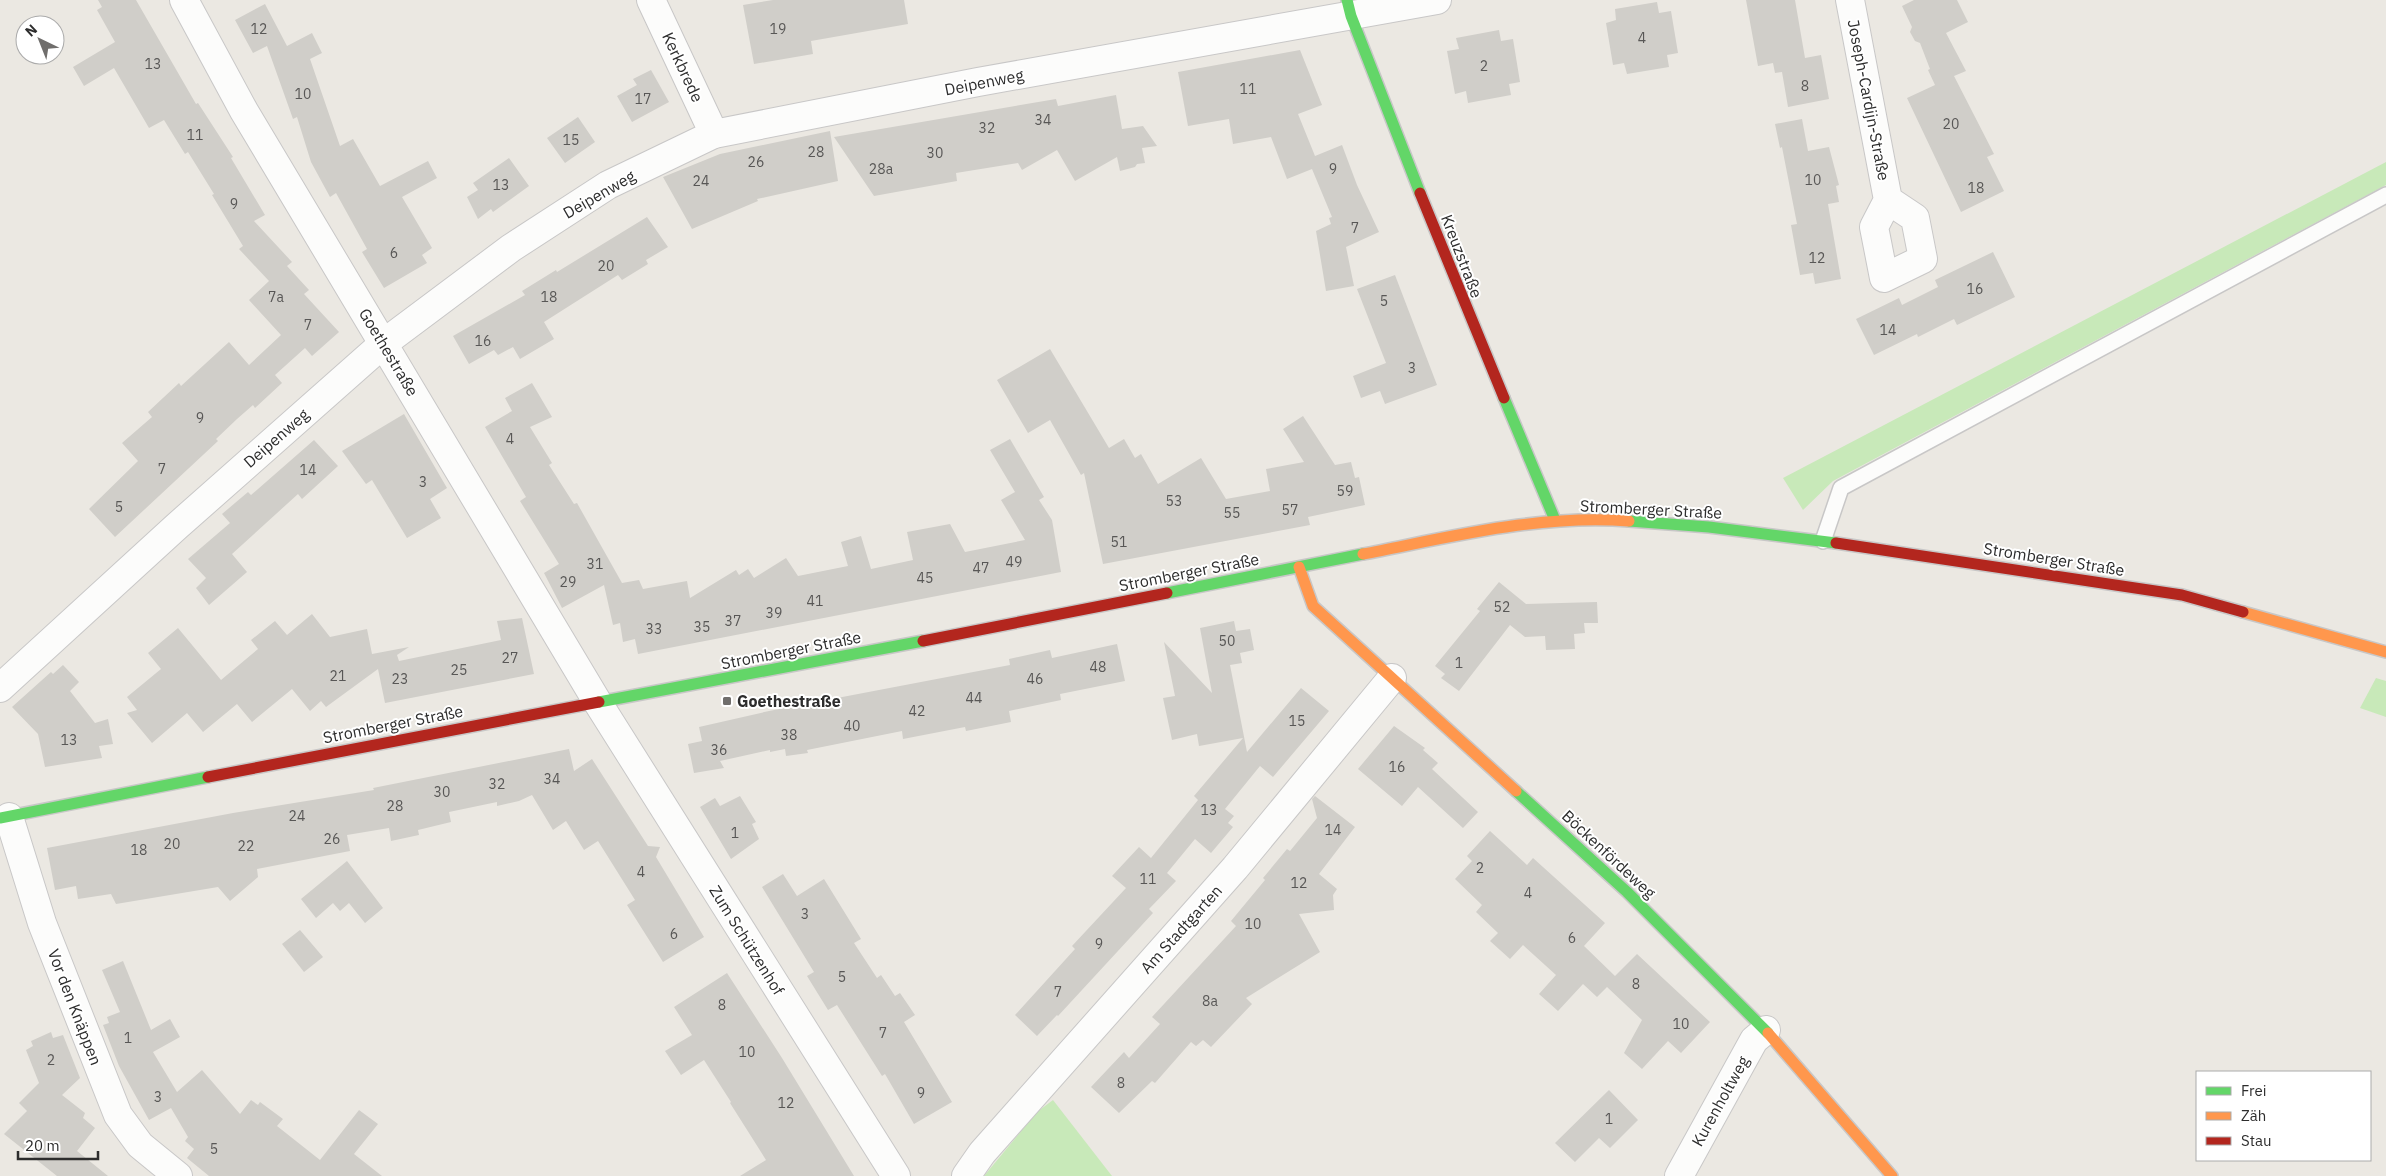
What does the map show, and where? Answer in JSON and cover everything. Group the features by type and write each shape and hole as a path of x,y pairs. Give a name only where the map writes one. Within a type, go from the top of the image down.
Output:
{"main road":[{"name":"Kreuzstraße","path":"1349,8 1453,278 1555,520"},
{"name":"Stromberger Straße","path":"5,817 1496,528 1555,520 1617,520 1709,527 1823,541 2182,596 2386,652"},
{"name":"Böckenfördeweg","path":"1299,567 1313,606 1627,892 1766,1030 1892,1176"}],"street":[{"name":"Goethestraße","path":"184,0 244,111 598,703"},
{"name":"Kerkbrede","path":"651,0 714,134"},
{"path":"1349,8 1437,0"},
{"name":"Joseph-Cardijn-Straße","path":"1850,0 1888,200"},
{"name":"Deipenweg","path":"0,688 176,527 384,343 511,248 608,185 714,134 1349,8"},
{"name":"Am Stadtgarten","path":"966,1176 982,1153 1235,868 1392,678"},
{"name":"Zum Schützenhof","path":"598,703 896,1176"},
{"name":"Vor den Knäppen","path":"5,817 42,923 118,1114 140,1145 178,1176"},
{"name":"Kurenholtweg","path":"1679,1176 1754,1040 1766,1030"}],"lane":[{"path":"1823,541 1841,488 2386,195"}],"green space":[{"path":"2386,162 2386,185 1833,481 1803,510 1783,478"},
{"path":"2376,678 2386,681 2386,717 2360,708"},
{"path":"1053,1100 1112,1176 984,1176 1037,1112"}],"building":[{"path":"98,0 136,0 196,104 198,103 233,157 231,158 265,215 254,221 292,262 287,266 309,290 304,294 339,332 312,356 305,348 275,375 282,383 255,408 253,405 237,419 216,439 218,441 115,537 89,509 138,461 122,443 152,417 148,412 179,383 181,386 229,342 249,365 281,335 249,300 269,281 239,249 243,246 212,195 214,194 188,152 185,154 164,120 149,128 114,68 84,86 73,67 115,42 97,10 102,7"},
{"path":"773,0 904,0 908,24 811,41 813,54 754,64 743,5"},
{"path":"1746,0 1795,0 1805,58 1821,55 1829,99 1788,107 1782,72 1775,73 1773,63 1758,66"},
{"path":"1914,0 1957,0 1968,22 1946,33 1966,71 1954,76 1994,154 1987,157 2004,191 1961,212 1907,98 1935,85 1928,70 1930,69 1920,43 1915,41 1910,32 1912,27 1902,6"},
{"path":"1657,2 1659,13 1671,11 1678,53 1667,55 1669,67 1627,74 1624,63 1613,65 1606,23 1616,20 1615,9"},
{"path":"265,4 287,46 312,33 322,53 310,59 340,146 353,139 380,186 428,161 437,178 402,197 432,248 422,255 427,263 384,288 362,252 367,249 336,193 330,197 311,162 297,117 293,119 267,46 253,53 235,20"},
{"path":"1499,30 1501,41 1513,39 1520,82 1509,84 1511,95 1468,103 1466,91 1455,94 1447,51 1459,49 1456,38"},
{"path":"1300,50 1322,105 1298,114 1315,156 1342,145 1357,185 1379,232 1346,247 1354,286 1326,291 1316,231 1331,224 1329,218 1332,217 1312,169 1287,179 1271,137 1233,144 1229,119 1188,126 1178,72"},
{"path":"651,70 669,102 632,122 617,96 637,85 633,79"},
{"path":"1116,95 1122,129 1143,126 1157,146 1142,148 1145,163 1120,171 1117,157 1075,181 1057,150 1022,170 1018,163 956,173 957,181 874,196 834,137 1056,99 1058,106"},
{"path":"578,117 595,142 565,163 547,138"},
{"path":"1802,119 1808,151 1829,147 1839,185 1836,186 1839,202 1828,204 1841,279 1815,284 1813,273 1800,275 1791,225 1797,224 1782,147 1780,148 1775,124"},
{"path":"830,131 838,181 757,199 758,201 692,229 663,177 720,154"},
{"path":"509,158 529,186 493,212 491,209 478,219 467,197 478,190 473,183"},
{"path":"647,217 668,247 646,260 648,264 622,280 618,275 544,322 554,339 520,359 513,347 498,355 494,350 469,364 453,336 525,295 522,291"},
{"path":"1993,252 2015,297 1957,325 1954,319 1918,337 1917,334 1874,355 1856,319 1899,298 1902,305 1938,287 1935,280"},
{"path":"1395,275 1437,385 1385,404 1380,391 1361,398 1353,376 1386,363 1357,289"},
{"path":"1050,349 1109,448 1124,439 1135,458 1141,454 1158,484 1201,458 1226,499 1270,491 1266,469 1304,462 1283,429 1303,416 1335,465 1351,462 1355,478 1359,477 1365,505 1308,517 1310,525 1103,564 1084,473 1081,475 1050,420 1028,433 997,380"},
{"path":"532,383 552,417 530,427 552,463 549,465 574,504 577,503 622,583 639,580 643,589 687,581 690,598 736,570 739,575 748,569 754,578 786,558 798,576 848,566 841,542 861,536 871,569 913,560 907,532 950,524 965,552 1025,540 1001,500 1015,492 990,450 1010,439 1044,497 1039,500 1052,520 1061,572 638,654 635,639 623,642 620,623 613,625 604,585 562,608 544,573 559,564 520,501 526,497 485,427 512,411 505,398"},
{"path":"404,414 447,488 430,499 441,518 407,538 372,480 366,484 342,451"},
{"path":"314,440 338,466 302,499 298,494 232,554 247,572 209,605 196,588 206,578 188,559 230,523 222,514 248,492 251,495"},
{"path":"1499,582 1526,604 1597,602 1598,623 1584,623 1585,633 1574,634 1575,649 1546,650 1545,636 1525,637 1510,625 1459,691 1441,678 1445,674 1435,666 1480,611 1477,609"},
{"path":"312,614 330,637 367,629 372,654 409,647 397,655 399,661 501,640 497,621 522,618 534,674 385,703 378,669 326,707 321,701 310,711 292,689 252,722 237,704 203,732 187,713 152,743 127,713 137,710 127,697 161,669 148,653 178,628 221,680 258,649 251,640 275,621 287,635"},
{"path":"1234,621 1236,631 1250,629 1254,650 1240,653 1242,663 1230,665 1247,752 1301,688 1329,711 1273,777 1260,766 1225,809 1234,816 1228,823 1233,827 1211,853 1195,839 1167,873 1176,881 1149,909 1153,913 1058,1016 1037,1036 1015,1015 1075,949 1072,946 1126,888 1112,876 1139,847 1151,858 1198,800 1194,796 1243,738 1199,746 1197,734 1172,740 1163,698 1175,696 1164,642 1212,693 1200,628"},
{"path":"1117,644 1125,681 1060,694 1061,700 1009,711 1011,722 966,731 965,727 903,739 902,731 807,750 808,753 786,756 785,749 770,752 770,750 720,761 724,768 694,773 688,744 702,741 699,727 769,711 1010,665 1009,659 1050,650 1052,658"},
{"path":"63,665 79,682 70,691 95,723 108,719 113,744 99,746 102,758 45,767 38,734 12,707 51,672 53,674"},
{"path":"1394,726 1425,748 1423,750 1438,763 1432,769 1478,812 1463,828 1418,787 1402,806 1358,769"},
{"path":"569,749 574,771 592,759 648,846 660,847 656,857 704,937 663,962 627,905 635,900 598,841 584,850 566,821 553,830 532,795 519,801 497,806 497,802 449,812 451,822 418,830 419,835 391,841 389,828 347,835 350,851 257,869 258,877 230,901 218,887 116,904 111,894 78,899 76,886 55,890 47,848 233,813 374,790 373,788"},
{"path":"740,796 756,822 752,824 759,839 731,859 700,807 715,798 720,806"},
{"path":"1315,796 1355,827 1319,874 1337,889 1333,895 1334,910 1299,914 1320,952 1246,998 1252,1004 1211,1047 1203,1040 1196,1046 1191,1042 1155,1083 1152,1081 1119,1113 1091,1087 1124,1052 1129,1058 1160,1024 1152,1017 1236,926 1231,921 1265,880 1263,878 1287,849 1290,851 1317,818 1312,799"},
{"path":"1490,831 1527,865 1533,858 1605,923 1584,946 1615,976 1637,954 1710,1022 1681,1053 1668,1041 1642,1069 1624,1053 1642,1020 1607,987 1597,997 1583,984 1558,1011 1539,994 1556,975 1523,945 1510,959 1490,941 1498,933 1476,912 1482,905 1455,879 1472,861 1467,856"},
{"path":"347,861 383,908 365,923 349,903 340,911 333,903 316,918 301,899"},
{"path":"783,874 797,896 824,879 861,939 854,943 877,978 881,975 895,996 900,993 915,1015 904,1022 952,1102 914,1124 885,1074 882,1076 837,1005 828,1010 807,976 814,972 762,887"},
{"path":"300,930 323,957 304,972 282,944"},
{"path":"123,961 151,1030 170,1019 180,1037 153,1052 177,1092 202,1070 240,1114 251,1100 258,1105 260,1102 283,1119 277,1126 320,1160 359,1110 378,1124 354,1154 382,1176 209,1176 187,1158 194,1149 185,1141 188,1137 171,1108 149,1120 119,1066 103,1025 109,1023 107,1017 120,1012 102,970"},
{"path":"727,973 782,1058 854,1176 740,1176 766,1160 704,1060 681,1075 665,1051 692,1035 674,1007"},
{"path":"51,1032 53,1038 63,1035 80,1078 62,1095 85,1113 83,1118 95,1128 77,1151 108,1176 57,1176 4,1134 27,1111 19,1103 39,1083 26,1050 33,1046 31,1041"},
{"path":"1609,1090 1638,1120 1610,1148 1599,1138 1575,1162 1555,1143"}],"traffic: fast":[{"path":"1347,0 1351,16 1420,193"},
{"path":"1504,398 1555,520"},
{"path":"1629,521 1709,527 1836,543"},
{"path":"1167,593 1363,554"},
{"path":"599,702 923,641"},
{"path":"0,818 208,777"},
{"path":"1516,791 1627,892 1768,1033"}],"traffic: slow":[{"path":"1363,554 1462,534 1528,524 1595,520 1629,521"},
{"path":"1299,567 1313,606 1516,791"},
{"path":"2243,612 2386,652"},
{"path":"1768,1033 1892,1176"}],"traffic: jam":[{"path":"1420,193 1504,398"},
{"path":"1836,543 2182,595 2243,612"},
{"path":"923,641 1167,593"},
{"path":"208,777 599,702"}],"place":[{"name":"Goethestraße","path":"727,701"}]}
